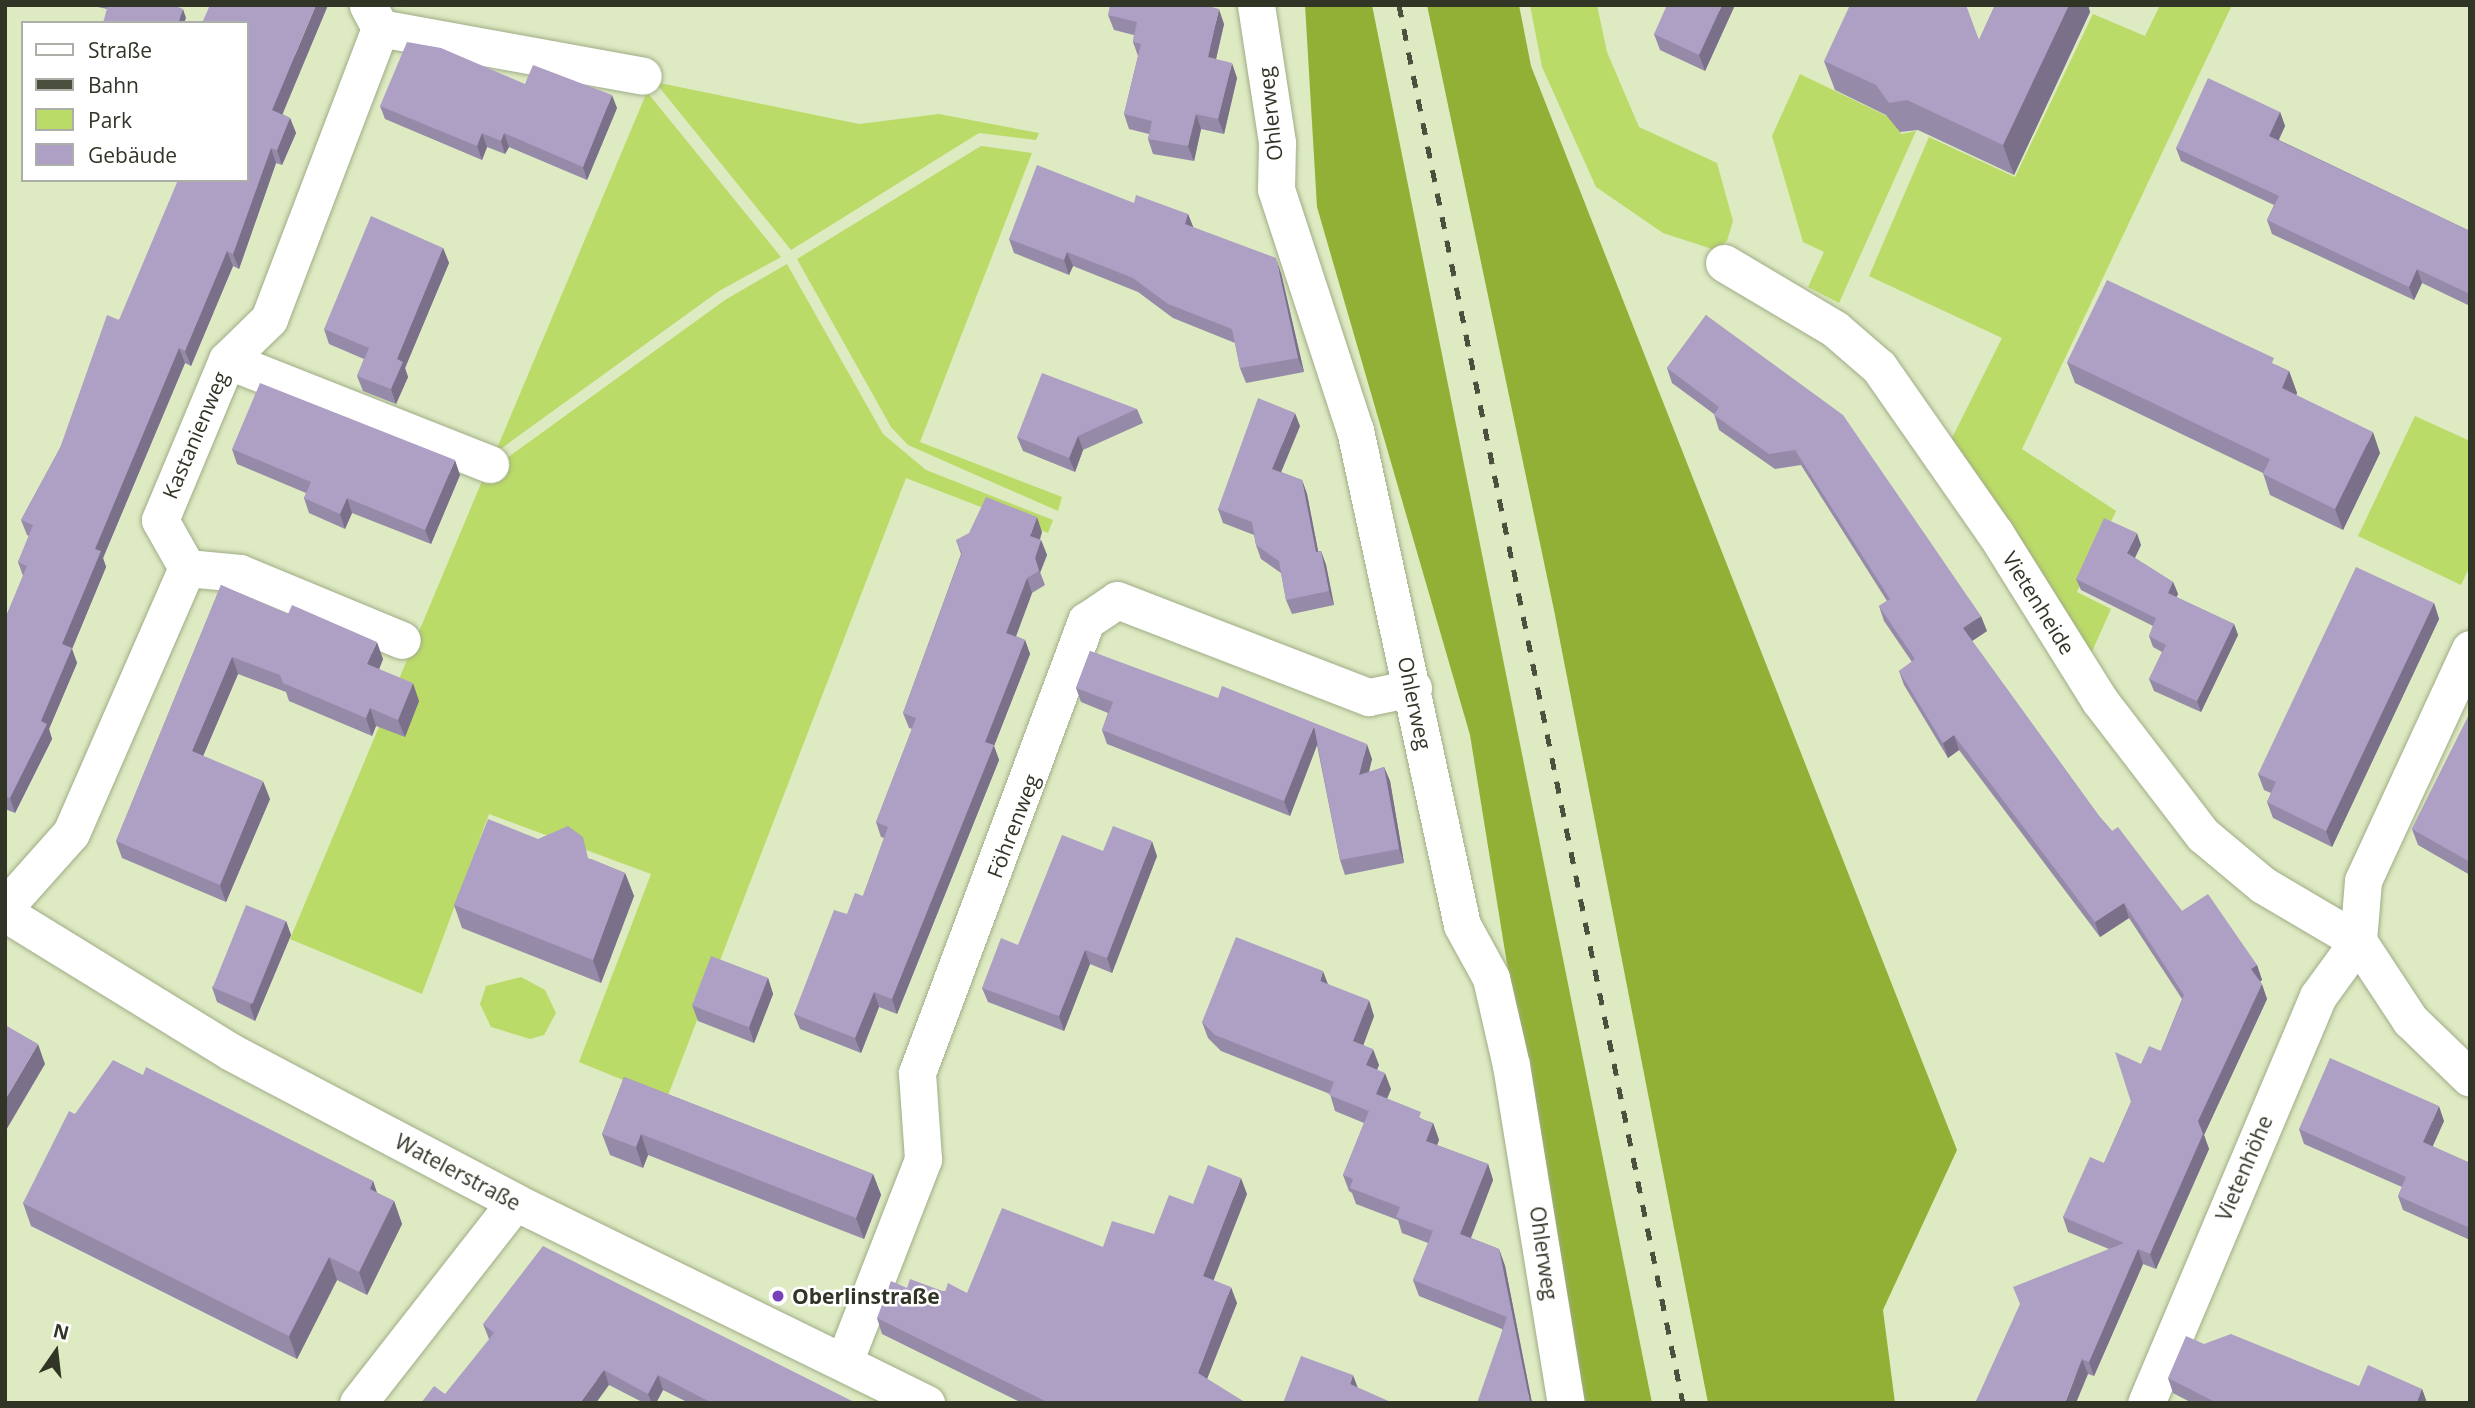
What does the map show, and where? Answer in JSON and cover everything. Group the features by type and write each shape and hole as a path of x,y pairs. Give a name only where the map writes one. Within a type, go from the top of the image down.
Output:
{"street":[{"name":"Ohlerweg","path":"1256,5 1278,143 1276,189 1355,430 1462,925 1490,978 1511,1065 1566,1403"},
{"name":"Kastanienweg","path":"187,568 160,520 227,360 269,319 374,17 643,76"},
{"name":"Vietenheide","path":"1724,263 1835,330 1879,367 1995,533 2100,701 2203,835 2263,885 2358,941 2410,1020 2470,1078"},
{"path":"227,360 490,464"},
{"path":"5,907 71,833 187,568 240,573 402,640"},
{"name":"Föhrenweg","path":"844,1362 923,1159 916,1073 1086,621 1117,600 1369,697 1412,688"},
{"path":"2358,941 2363,881 2470,649"},
{"name":"Watelerstraße","path":"5,913 164,1016 515,1202 926,1403"},
{"name":"Vietenhöhe","path":"2146,1403 2318,996 2358,941"},
{"path":"358,1403 515,1202"}],"green space":[{"path":"1305,5 1372,5 1652,1403 1578,1403 1470,735 1317,207"},
{"path":"1427,5 1519,5 1531,66 1957,1150 1883,1310 1895,1403 1708,1403 1554,610"},
{"path":"1530,5 1597,5 1607,52 1639,127 1717,163 1733,221 1727,241 1715,250 1663,233 1596,187 1542,67"},
{"path":"2160,5 2232,5 2022,449 2116,511 2077,592 2111,609 2090,656 1950,442 2002,338 1869,276 1929,137 2015,177 2093,14 2145,36"},
{"path":"1800,74 1895,120 1901,134 1916,131 1839,303 1808,287 1824,252 1803,242 1772,136"},
{"path":"655,82 859,124 939,114 1039,133 1036,140 979,133 791,250"},
{"path":"647,92 781,257 719,291 495,453"},
{"path":"981,146 1032,153 920,442 1062,497 1058,511 908,445 891,427 797,259"},
{"path":"787,264 883,434 926,470 1053,520 1048,533 906,478 667,1098 579,1062 651,874 489,814 422,994 290,939 485,474 725,300"},
{"path":"2415,416 2470,441 2470,566 2461,585 2358,536"},
{"path":"521,977 545,990 556,1013 544,1035 530,1039 491,1027 480,1004 486,986"}],"building":[{"path":"108,5 173,5 183,9 179,21 104,21"},
{"path":"210,5 316,5 272,110 290,118 277,150 271,148 233,254 227,251 185,351 179,348 95,549 101,551 62,644 72,648 41,721 47,724 10,798 5,796 5,619 27,566 18,562 33,525 21,520 60,448 107,315 119,320 177,182 248,182 248,21 203,21"},
{"path":"1110,5 1205,5 1219,9 1208,57 1232,63 1218,119 1196,114 1188,146 1148,139 1152,121 1124,114 1141,44 1133,42 1137,22 1108,15"},
{"path":"1667,5 1722,5 1699,55 1654,34"},
{"path":"1850,5 1966,5 1979,40 1995,5 2069,5 2003,145 1907,100 1889,103 1876,85 1824,61"},
{"path":"407,42 441,48 525,84 533,65 612,95 583,167 504,133 501,141 482,133 477,146 380,106"},
{"path":"2208,78 2280,112 2269,136 2470,231 2470,294 2417,269 2409,287 2267,220 2279,196 2176,148"},
{"path":"1037,165 1134,203 1136,195 1188,214 1185,224 1276,258 1298,358 1240,368 1232,329 1168,304 1133,278 1067,252 1064,260 1009,239"},
{"path":"371,216 443,248 397,359 403,362 391,389 357,376 369,348 324,329"},
{"path":"2107,280 2274,358 2272,363 2289,371 2282,388 2373,432 2335,509 2263,474 2270,459 2067,362"},
{"path":"1706,315 1843,415 1981,616 1963,628 2099,816 2112,831 2118,827 2182,911 2208,894 2257,965 2251,969 2262,984 2198,1121 2203,1134 2150,1254 2138,1249 2089,1362 2082,1359 2065,1403 1975,1403 2020,1304 2013,1287 2124,1243 2063,1217 2090,1157 2104,1163 2131,1102 2115,1052 2141,1064 2149,1046 2161,1051 2184,995 2124,903 2095,922 1954,735 1943,743 1899,671 1915,659 1879,606 1890,599 1795,450 1769,454 1714,415 1719,407 1667,368"},
{"path":"1042,373 1137,409 1078,436 1069,458 1017,437"},
{"path":"260,383 455,460 425,530 347,498 340,514 304,498 311,482 232,449"},
{"path":"1258,398 1295,413 1272,469 1302,480 1316,552 1321,551 1329,591 1286,600 1279,561 1256,545 1252,522 1218,509"},
{"path":"986,497 1037,517 1030,536 1041,540 1035,558 1039,571 1027,578 1006,633 1025,640 985,742 994,745 892,999 874,992 855,1038 794,1014 834,910 847,914 855,893 863,896 888,827 876,822 916,718 903,713 962,553 956,540 969,533"},
{"path":"2104,518 2137,533 2127,553 2173,582 2168,593 2234,624 2197,701 2149,679 2166,645 2149,636 2156,618 2076,579"},
{"path":"2356,567 2434,603 2326,831 2267,802 2276,782 2258,774"},
{"path":"221,585 288,614 292,605 377,642 367,664 413,683 398,720 370,708 366,718 283,683 280,675 232,657 192,751 263,781 220,885 116,841"},
{"path":"1090,651 1218,698 1222,686 1367,744 1359,775 1384,767 1399,849 1340,860 1314,726 1284,801 1102,730 1113,702 1076,688"},
{"path":"2470,713 2470,862 2412,829"},
{"path":"488,819 538,839 568,826 583,837 588,858 625,873 593,960 454,905"},
{"path":"1113,826 1152,841 1107,958 1085,950 1059,1016 982,988 1001,938 1018,945 1062,835 1103,851"},
{"path":"246,905 286,921 253,1004 213,988"},
{"path":"1236,937 1323,971 1320,981 1369,1000 1353,1041 1373,1049 1366,1065 1385,1073 1376,1094 1421,1112 1419,1118 1433,1123 1426,1141 1488,1164 1460,1234 1499,1249 1530,1403 1477,1403 1507,1317 1413,1280 1433,1231 1396,1217 1400,1207 1350,1188 1353,1179 1343,1175 1369,1111 1329,1095 1334,1082 1215,1035 1202,1022"},
{"path":"711,956 768,978 749,1027 692,1005"},
{"path":"5,1025 38,1044 5,1100"},
{"path":"2330,1058 2439,1106 2423,1142 2470,1163 2470,1228 2398,1196 2406,1177 2299,1129"},
{"path":"113,1060 143,1075 146,1067 373,1181 370,1189 394,1201 359,1272 329,1257 289,1336 23,1203 69,1111 75,1114"},
{"path":"624,1077 873,1174 856,1218 641,1134 636,1147 602,1134"},
{"path":"1208,1165 1241,1178 1203,1276 1231,1287 1198,1373 1246,1403 1049,1403 877,1318 891,1281 907,1288 910,1279 945,1292 948,1283 967,1293 1002,1208 1103,1247 1112,1221 1154,1234 1169,1195 1193,1204"},
{"path":"543,1246 856,1403 712,1403 658,1375 648,1394 604,1370 580,1403 421,1403 434,1386 445,1394 494,1333 483,1324"},
{"path":"2231,1334 2359,1386 2368,1365 2422,1389 2417,1402 2419,1403 2217,1403 2168,1378 2186,1336 2204,1344"},
{"path":"1301,1356 1353,1375 1350,1384 1393,1403 1283,1403"}],"railway":[{"path":"1399,5 1683,1403"}],"place":[{"name":"Oberlinstraße","path":"778,1296"}]}
